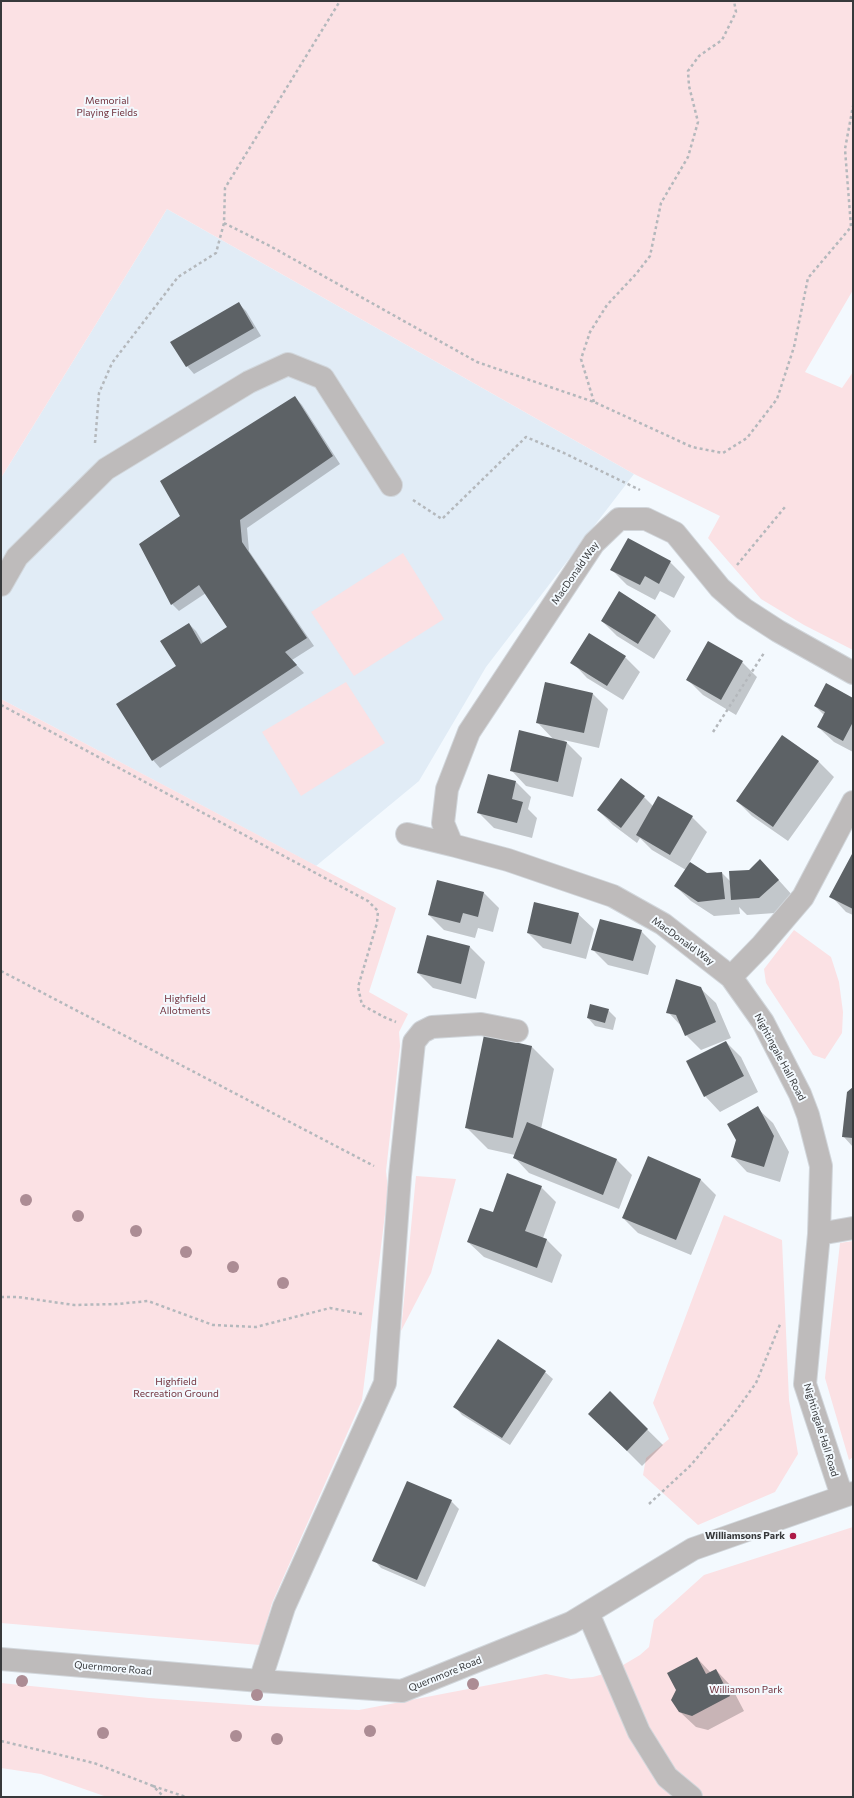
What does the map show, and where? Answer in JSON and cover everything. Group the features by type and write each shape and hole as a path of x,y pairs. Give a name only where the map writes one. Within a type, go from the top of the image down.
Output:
{"street":[{"path":"1,585 17,557 106,469 249,382 288,364 323,378 391,485"},
{"name":"MacDonald Way","path":"452,845 443,823 447,789 469,732 594,543 619,519 646,519 675,533 720,588 744,609 778,631 853,673"},
{"path":"731,977 762,945 802,897 853,802"},
{"name":"MacDonald Way","path":"407,834 508,860 612,896 663,924 731,977"},
{"name":"Nightingale Hall Road","path":"731,977 763,1022 800,1094 808,1115 821,1166 819,1234 805,1384 847,1494"},
{"path":"260,1681 284,1607 385,1383 400,1176 414,1042 422,1032 432,1027 481,1024 517,1031"},
{"path":"819,1234 853,1228"},
{"name":"Quernmore Road","path":"1,1659 260,1681 402,1691 571,1623 693,1548 847,1494"},
{"path":"588,1613 639,1732 667,1777 691,1797"}],"path":[{"path":"106,469 95,448 99,393 112,364 178,277 216,253 224,223 225,188 340,1"},
{"path":"594,402 581,359 590,332 606,305 636,274 650,256 661,203 688,157 698,122 689,86 688,71 699,56 722,40 736,12 734,1"},
{"path":"224,223 270,246 477,362 594,402 692,448 723,453 747,438 777,399 794,347 808,278 851,227 845,149 853,106"},
{"path":"391,485 442,518 526,438 564,453 646,493 646,519"},
{"path":"720,588 785,507"},
{"path":"713,732 778,631"},
{"path":"1,705 368,901 378,911 377,923 358,987 362,1005 384,1017 422,1032"},
{"path":"1,971 363,1161 400,1176"},
{"path":"1,1297 18,1297 74,1305 117,1304 148,1301 213,1325 256,1327 330,1308 365,1315"},
{"path":"649,1504 691,1465 733,1415 756,1383 782,1319"},
{"path":"1,1741 94,1763 186,1797"},
{"path":"153,1786 164,1797"}],"shaded area":[{"path":"167,209 634,474 486,667 419,781 316,866 1,699 1,478"}],"green space":[{"name":"Memorial Playing Fields","path":"1,1 853,1 853,290 805,372 842,388 853,372 853,650 804,625 761,599 708,538 720,516 634,474 167,209 1,478"},
{"path":"403,553 444,619 354,676 311,612"},
{"path":"346,682 385,743 301,796 262,732"},
{"path":"1,699 396,908 369,992 408,1014 399,1032 400,1046 386,1171 388,1190 362,1400 272,1603 260,1645 1,1623"},
{"path":"794,930 831,957 839,982 843,1012 842,1033 825,1059 813,1055 766,983 764,969"},
{"path":"416,1176 456,1179 431,1273 401,1331"},
{"path":"724,1215 782,1240 789,1400 798,1454 775,1492 698,1525 643,1475 646,1458 669,1439 653,1403"},
{"path":"853,1241 853,1457 849,1460 825,1378 840,1243"},
{"name":"Williamson Park","path":"853,1527 853,1797 107,1797 41,1774 1,1768 1,1683 149,1698 263,1706 359,1710 546,1674 571,1679 593,1677 613,1671 640,1655 649,1647 654,1620 704,1575"}],"building":[{"path":"239,302 254,328 186,367 170,342"},
{"path":"295,396 333,456 240,520 242,542 307,638 285,652 297,665 152,761 116,704 176,666 160,641 189,623 201,644 227,627 199,585 171,605 139,544 180,516 160,481"},
{"path":"628,538 671,561 659,584 645,576 640,585 610,570"},
{"path":"619,591 656,615 638,644 601,621"},
{"path":"589,633 626,656 607,686 570,663"},
{"path":"708,641 743,661 721,700 686,680"},
{"path":"545,682 593,693 584,733 536,723"},
{"path":"826,683 853,698 853,722 843,741 817,727 825,712 814,706"},
{"path":"519,730 567,742 558,782 510,771"},
{"path":"782,735 819,761 773,827 736,801"},
{"path":"488,774 516,781 512,799 523,802 517,823 477,813"},
{"path":"621,778 645,796 621,828 597,810"},
{"path":"658,796 693,816 670,855 636,835"},
{"path":"853,854 853,909 829,897"},
{"path":"760,859 779,880 759,898 731,900 729,871 749,870"},
{"path":"690,862 707,873 722,872 725,899 698,902 674,886"},
{"path":"437,880 484,892 478,917 463,913 460,923 428,915"},
{"path":"534,902 579,913 571,944 527,933"},
{"path":"600,919 642,930 633,961 591,950"},
{"path":"427,935 470,946 461,984 417,973"},
{"path":"676,979 701,987 716,1022 685,1036 676,1015 666,1013"},
{"path":"590,1004 609,1009 605,1023 587,1018"},
{"path":"484,1035 532,1046 513,1138 465,1128"},
{"path":"726,1041 744,1076 704,1097 686,1061"},
{"path":"853,1087 853,1138 842,1137 847,1092"},
{"path":"758,1106 774,1136 764,1167 731,1157 736,1140 727,1124"},
{"path":"527,1122 617,1159 603,1195 513,1158"},
{"path":"648,1156 701,1179 676,1240 622,1218"},
{"path":"507,1173 542,1186 525,1231 547,1239 537,1268 467,1242 480,1208 493,1212"},
{"path":"498,1339 546,1371 502,1438 453,1407"},
{"path":"610,1391 648,1429 627,1451 588,1414"},
{"path":"407,1481 452,1500 417,1580 372,1561"},
{"path":"697,1657 706,1674 716,1669 730,1696 692,1716 679,1712 671,1700 676,1690 667,1673"}],"place":[{"name":"Williamsons Park","path":"793,1536"}],"park label":[{"name":"Highfield Allotments","path":"185,1004"},
{"name":"Highfield Recreation Ground","path":"176,1388"}]}
